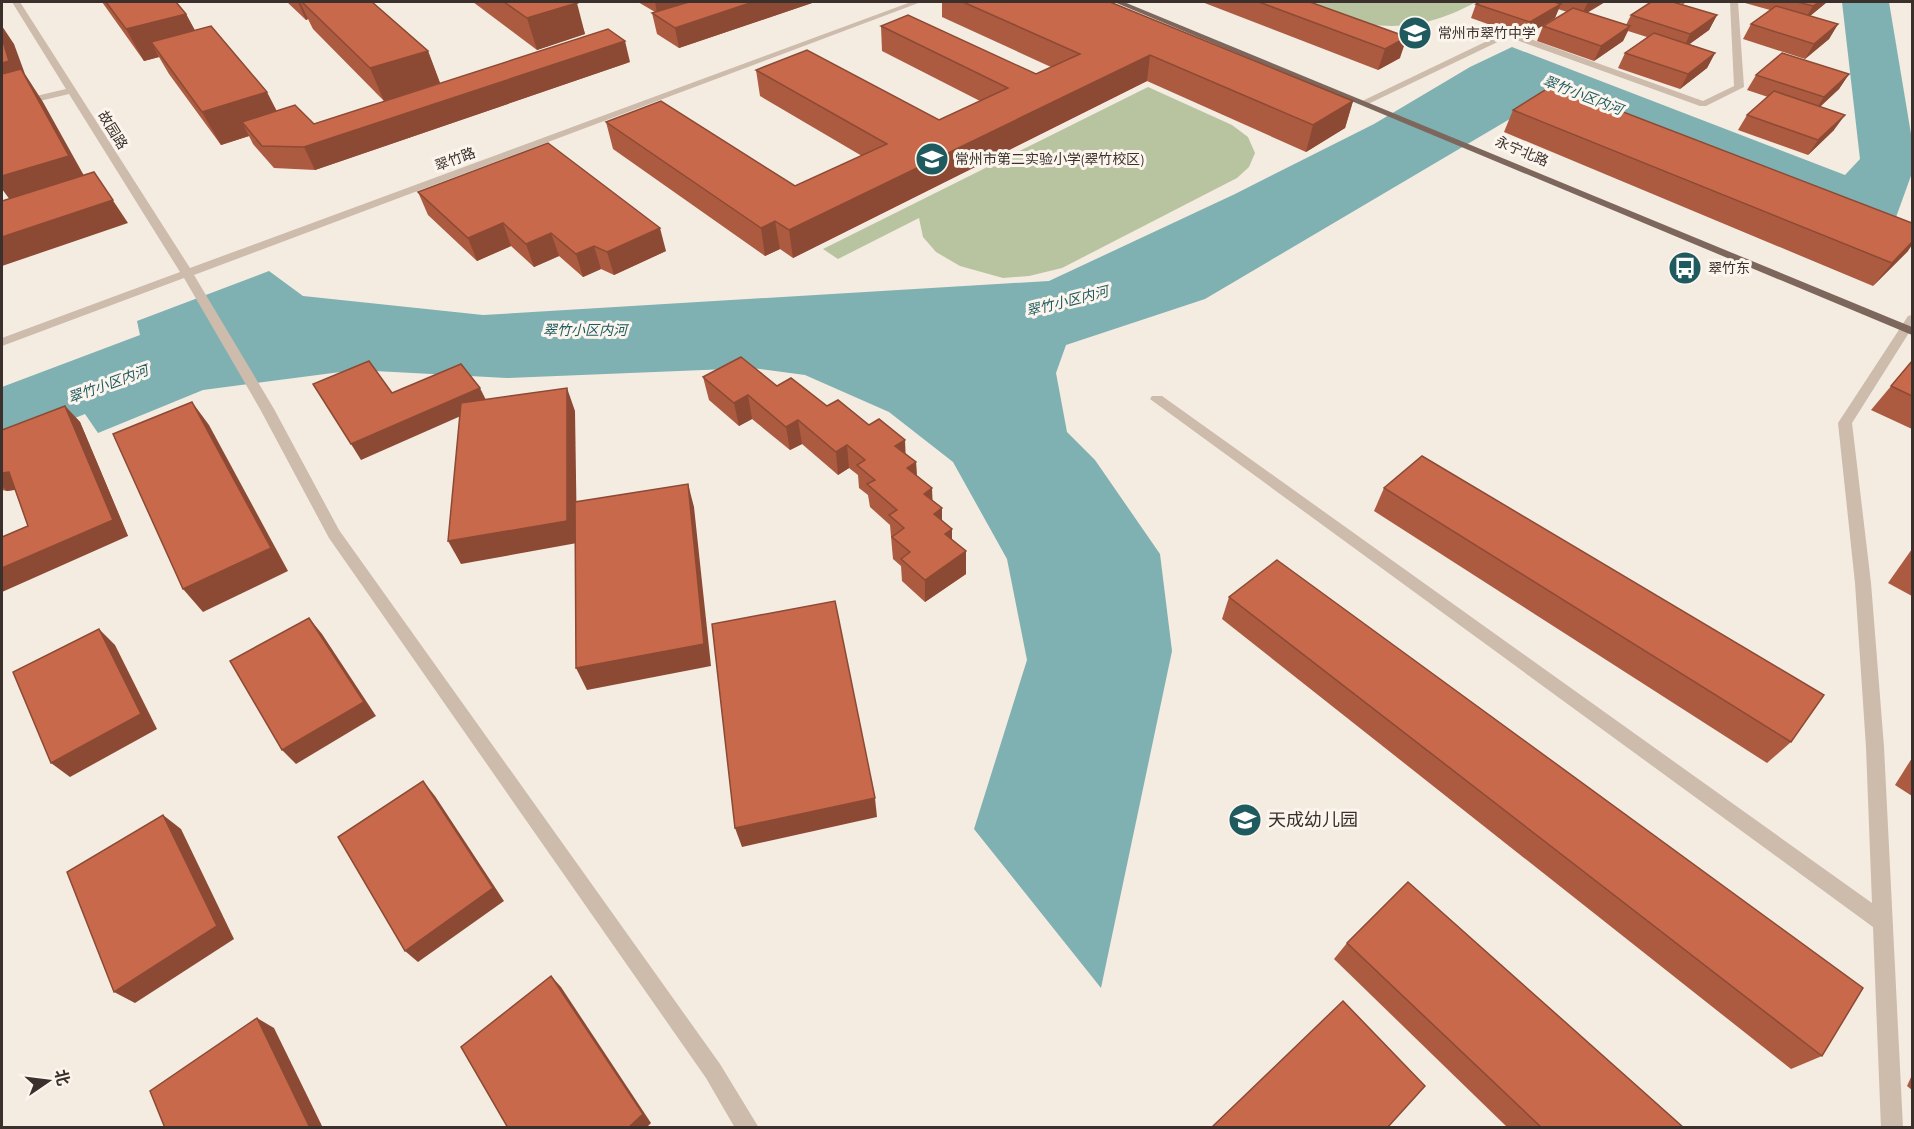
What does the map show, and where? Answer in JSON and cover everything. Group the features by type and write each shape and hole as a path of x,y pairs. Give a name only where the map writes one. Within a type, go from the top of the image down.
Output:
{"main road":[{"name":"永宁北路","path":"1118,2 1911,327"}],"street":[{"name":"故园路","path":"16,2 199,293 267,409 334,534 706,1061 748,1128"},
{"name":"翠竹路","path":"2,342 917,2"},
{"path":"1363,103 1508,34 1704,104 1739,87 1734,2"},
{"path":"2,107 72,90"},
{"path":"1892,1128 1875,747 1865,606 1845,423 1911,327"},
{"path":"1157,399 1883,922"}],"green space":[{"path":"1278,2 1476,2 1449,15 1424,23 1400,26 1355,22"},
{"path":"1148,87 1232,125 1248,137 1255,153 1249,167 1237,178 1062,268 1029,276 1003,278 960,266 936,252 923,237 919,218 838,259 823,249"}],"water":[{"name":"翠竹小区内河","path":"1842,2 1889,2 1912,140 1912,173 1891,231 1520,113 1205,299 1066,345 1056,373 1067,432 1095,460 1160,554 1172,651 1101,988 974,829 1027,660 1007,559 953,462 889,412 805,375 752,368 507,378 356,370 203,390 98,433 85,414 2,447 2,387 140,335 137,321 269,271 303,296 483,315 1049,281 1235,194 1374,124 1470,67 1512,47 1845,175 1860,159"}],"building":[{"path":"106,2 176,2 186,14 126,29"},
{"path":"302,2 372,2 428,51 370,68"},
{"path":"504,2 575,2 577,3 527,18"},
{"path":"689,2 753,2 675,28 652,13"},
{"path":"963,2 1110,2 1353,101 1313,125 1150,55 789,230 775,221 761,228 606,122 661,101 795,186 887,144 756,70 807,50 939,120 1008,88 881,26 908,15 1036,74 1080,54"},
{"path":"1259,2 1310,2 1407,37 1385,49"},
{"path":"1480,2 1554,2 1561,4 1530,22 1476,4"},
{"path":"1651,2 1673,2 1717,15 1690,34 1631,15"},
{"path":"1797,2 1819,2 1813,6"},
{"path":"1776,6 1838,24 1814,44 1751,24"},
{"path":"1573,8 1630,26 1601,46 1543,26"},
{"path":"211,26 267,92 202,112 151,42"},
{"path":"608,29 625,41 304,147 262,146 242,122 295,105 314,124"},
{"path":"1654,33 1715,53 1688,74 1625,53"},
{"path":"2,38 9,61 2,63"},
{"path":"1782,53 1849,74 1824,97 1756,75"},
{"path":"21,69 69,156 2,176 2,74"},
{"path":"1553,85 1912,223 1912,242 1892,263 1513,110"},
{"path":"1774,91 1845,115 1818,140 1747,115"},
{"path":"548,143 660,228 607,252 594,246 576,254 551,233 526,244 503,223 468,238 418,192"},
{"path":"94,172 113,200 2,237 2,201"},
{"path":"741,357 777,386 791,378 827,406 838,400 869,425 879,419 905,440 895,446 916,462 907,468 932,488 924,494 942,508 934,514 952,529 945,534 966,551 925,580 901,559 910,552 892,537 904,528 889,515 897,510 867,484 875,480 857,465 865,460 847,445 836,452 798,420 786,427 748,395 734,403 703,377"},
{"path":"369,361 392,393 461,364 480,388 351,444 313,384"},
{"path":"1912,361 1912,396 1891,386"},
{"path":"567,388 567,521 448,541 461,403"},
{"path":"192,402 271,548 183,589 113,434"},
{"path":"65,406 113,520 2,568 2,537 28,526 9,472 2,473 2,430"},
{"path":"1422,456 1824,695 1791,742 1384,488"},
{"path":"688,484 704,644 576,668 575,502"},
{"path":"1277,560 1863,988 1822,1056 1229,597"},
{"path":"835,601 875,798 735,828 712,624"},
{"path":"309,618 364,702 282,750 230,661"},
{"path":"99,629 141,714 51,763 13,672"},
{"path":"423,781 493,888 405,951 338,837"},
{"path":"163,815 217,926 114,992 67,872"},
{"path":"1408,882 1684,1128 1542,1128 1347,943"},
{"path":"551,976 643,1114 628,1128 508,1128 461,1047"},
{"path":"1343,1001 1425,1086 1387,1128 1211,1128"},
{"path":"257,1018 310,1128 165,1128 150,1091"}],"place":[{"name":"常州市翠竹中学","path":"1415,33"},
{"name":"常州市第二实验小学(翠竹校区)","path":"932,159"},
{"name":"翠竹东","path":"1685,268"},
{"name":"天成幼儿园","path":"1245,820"}]}
